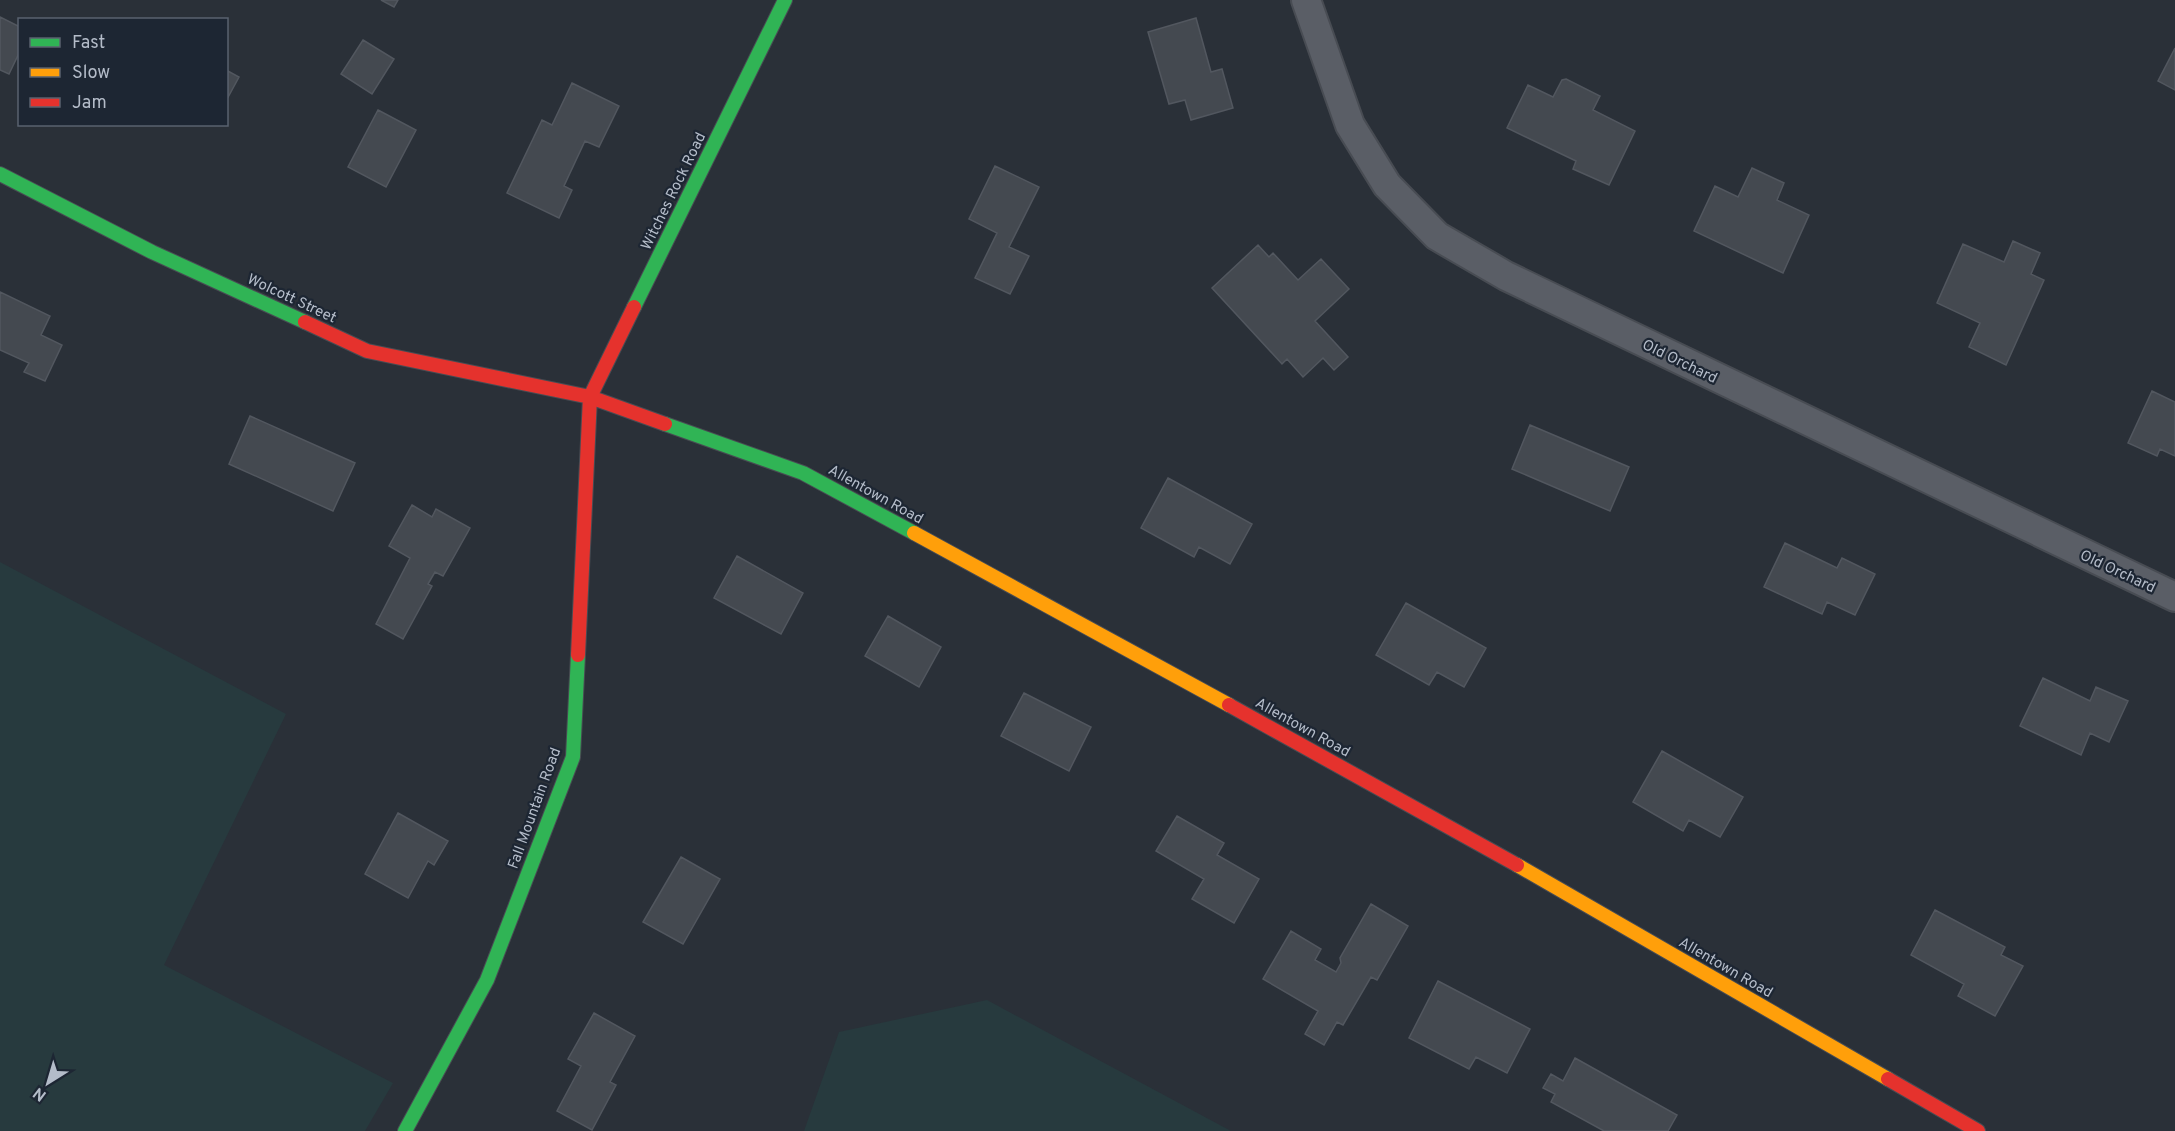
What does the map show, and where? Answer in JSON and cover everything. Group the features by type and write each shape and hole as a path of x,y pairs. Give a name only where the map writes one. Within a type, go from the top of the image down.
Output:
{"street":[{"name":"Witches Rock Road","path":"590,397 786,0"},
{"name":"Old Orchard","path":"1306,0 1350,125 1387,185 1437,236 1506,276 2175,597"},
{"name":"Wolcott Street","path":"0,174 152,252 367,351 590,397"},
{"name":"Fall Mountain Road","path":"405,1131 487,980 573,757 590,397"},
{"name":"Allentown Road","path":"590,397 803,473 1440,821 1978,1131"}],"green space":[{"path":"0,562 286,714 164,965 393,1083 365,1131 0,1131"},
{"path":"987,1000 1231,1131 804,1131 839,1032"}],"building":[{"path":"381,0 398,0 394,7"},
{"path":"0,17 18,26 18,55 9,74 0,70"},
{"path":"1196,18 1211,72 1222,69 1233,108 1191,120 1185,100 1169,104 1148,32"},
{"path":"363,40 394,59 372,94 341,74"},
{"path":"2175,48 2175,90 2158,81"},
{"path":"228,71 239,77 228,97"},
{"path":"1566,79 1600,96 1593,110 1635,131 1609,185 1573,169 1576,161 1507,128 1528,85 1553,97 1562,80"},
{"path":"572,83 619,106 599,147 585,141 564,186 572,190 559,218 507,193 542,120 552,125"},
{"path":"378,110 416,130 386,187 348,167"},
{"path":"995,166 1039,187 1009,247 1029,256 1010,294 975,278 997,233 969,219"},
{"path":"1752,168 1784,183 1777,200 1809,215 1783,273 1694,231 1715,186 1738,197"},
{"path":"2013,241 2040,253 2031,274 2044,280 2006,365 1969,347 1980,323 1937,303 1963,244 2004,262"},
{"path":"1258,245 1269,257 1273,253 1298,280 1321,259 1349,289 1315,321 1348,357 1334,370 1323,358 1303,377 1287,359 1282,364 1212,288"},
{"path":"0,292 50,316 41,335 62,345 45,381 24,372 29,363 0,350"},
{"path":"2152,391 2175,402 2175,456 2160,449 2157,456 2128,443"},
{"path":"250,416 355,463 333,511 229,464"},
{"path":"1530,425 1629,467 1610,511 1512,469"},
{"path":"1168,478 1252,524 1230,564 1199,547 1194,557 1141,528"},
{"path":"412,505 432,517 436,509 470,528 443,576 435,572 428,584 432,586 403,639 376,624 410,558 389,546"},
{"path":"1785,543 1837,568 1842,558 1875,574 1855,615 1827,602 1822,614 1764,587"},
{"path":"737,556 803,593 781,634 714,598"},
{"path":"1406,603 1486,648 1464,687 1437,672 1429,685 1376,655"},
{"path":"888,616 941,647 919,687 865,656"},
{"path":"2043,678 2090,701 2096,687 2128,701 2109,742 2090,733 2081,755 2020,726"},
{"path":"1024,693 1091,727 1069,771 1001,736"},
{"path":"1662,751 1743,797 1720,837 1689,820 1683,831 1633,802"},
{"path":"398,813 448,841 434,865 428,861 408,898 365,874"},
{"path":"1177,816 1224,843 1217,855 1259,879 1234,923 1192,899 1204,879 1156,851"},
{"path":"681,857 720,879 683,944 643,922"},
{"path":"1371,904 1408,926 1377,980 1371,977 1343,1025 1337,1022 1324,1045 1305,1034 1318,1011 1263,979 1291,931 1321,949 1315,960 1336,972 1341,963 1340,958"},
{"path":"1935,910 2005,947 2001,955 2023,966 1995,1016 1958,996 1964,984 1911,955"},
{"path":"1438,981 1530,1029 1507,1073 1476,1057 1469,1069 1409,1038"},
{"path":"594,1013 635,1036 610,1082 616,1085 592,1130 557,1111 581,1066 568,1059"},
{"path":"1575,1058 1677,1115 1668,1131 1604,1131 1551,1102 1555,1094 1543,1088 1551,1074 1563,1081"}],"traffic: fast":[{"path":"634,307 785,0"},
{"path":"0,174 152,252 305,322"},
{"path":"665,424 803,473 914,533"},
{"path":"405,1131 487,980 573,757 578,655"}],"traffic: slow":[{"path":"914,533 1229,705"},
{"path":"1517,865 1888,1079"}],"traffic: jam":[{"path":"578,655 590,397 634,307"},
{"path":"305,322 367,351 590,397 665,424"},
{"path":"1229,705 1517,865"},
{"path":"1888,1079 1978,1131"}]}
